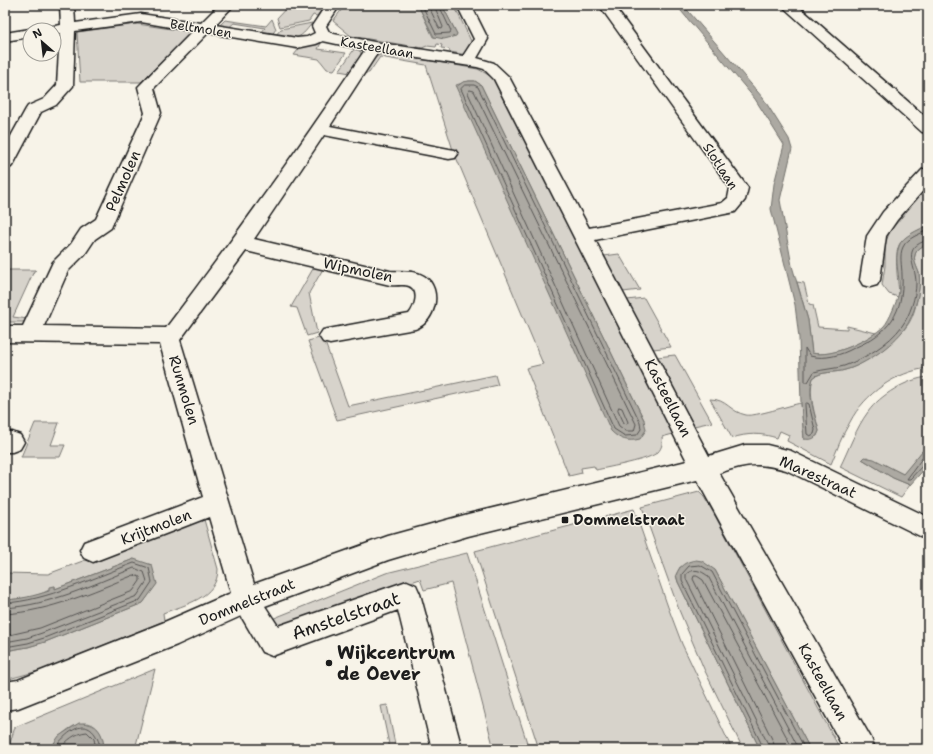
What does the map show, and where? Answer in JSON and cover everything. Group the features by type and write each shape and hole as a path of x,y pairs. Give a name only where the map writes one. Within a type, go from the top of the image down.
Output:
{"street":[{"path":"62,22 67,5"},
{"path":"204,28 227,5"},
{"name":"Kasteellaan","path":"334,5 320,26 323,35 330,38 374,47 488,66 502,77 703,468 860,749"},
{"path":"464,5 481,39 467,62"},
{"name":"Slotlaan","path":"584,236 728,208 737,202 739,196 739,188 606,5"},
{"path":"788,5 928,128"},
{"name":"Beltmolen","path":"62,29 143,12 204,28 296,43 311,40 323,35"},
{"name":"Pelmolen","path":"30,334 60,267 78,249 88,234 104,223 153,113 146,87 204,28"},
{"path":"5,37 22,34"},
{"path":"169,339 241,243 320,129 374,47"},
{"path":"5,163 34,109 50,102 65,86 62,52"},
{"path":"320,129 449,154"},
{"path":"870,280 877,236 890,216 928,174"},
{"name":"Wipmolen","path":"241,243 390,278 414,279 420,283 426,305 423,312 415,320 330,336"},
{"name":"Runmolen","path":"5,334 163,335 169,339 246,600"},
{"name":"Marestraat","path":"703,468 745,455 767,455 791,461 928,529"},
{"name":"Dommelstraat","path":"5,696 18,694 167,635 246,600 396,546 468,525 703,468"},
{"name":"Krijtmolen","path":"93,550 218,503"},
{"name":"Amstelstraat","path":"246,600 272,642 406,594 447,749"}],"shaded area":[{"path":"289,5 325,5 317,16 313,15 309,21 280,27 277,18"},
{"path":"345,5 418,5 433,37 446,38 457,34 442,5 454,5 471,41 467,55 450,52 449,49 441,48 442,45 437,44 436,47 427,46 422,48 351,36 333,21"},
{"path":"272,19 276,29 271,36 261,33 265,28 234,23 228,28 218,27 225,20 266,26"},
{"path":"312,23 300,36 288,38 275,36 281,29"},
{"path":"137,24 192,32 141,82 80,82 77,32"},
{"path":"319,42 321,43 318,49 346,53 334,70 327,69 319,59 294,55 302,45"},
{"path":"355,48 361,52 361,56 350,73 339,71"},
{"path":"382,54 390,54 478,69 494,78 673,434 662,437 662,445 658,452 654,455 596,470 594,466 581,468 582,473 569,476 526,368 543,364 453,150 426,65 380,57 369,73 364,73 372,59","holes":["469,81 475,81 481,85 644,420 456,85"]},
{"path":"928,186 928,225 901,242 897,252 898,297 889,294 882,285 885,266 885,244 890,231"},
{"path":"928,243 928,368 916,370 893,379 873,393 856,412 847,427 831,464 787,441 789,435 780,431 777,438 754,434 732,438 710,399 721,401 736,411 746,415 764,413 801,403 804,439 817,436 819,431 811,391 813,378 820,374 845,370 862,363 889,344 904,330 912,318 919,291 919,273 915,262 915,255 918,249"},
{"path":"619,254 640,290 623,292 604,256"},
{"path":"314,267 323,269 309,293 317,333 307,336 297,308 291,307"},
{"path":"5,270 36,270 34,271 13,317 28,319 27,322 5,322"},
{"path":"797,282 804,283 809,304 813,305 818,327 847,329 847,326 876,333 846,349 837,352 820,354 812,353 808,320"},
{"path":"644,298 671,347 653,349 627,300"},
{"path":"323,337 348,406 495,375 498,385 337,420 308,341"},
{"path":"675,355 712,422 694,426 657,357"},
{"path":"928,377 928,444 903,474 867,457 862,459 893,478 910,485 901,497 840,467 860,425 873,406 887,394 903,384"},
{"path":"35,423 59,423 51,445 65,445 60,457 21,457"},
{"path":"699,492 704,497 713,512 840,749 810,749 715,570 680,567 676,575 678,582 760,749 743,749 704,669 679,610 642,507"},
{"path":"634,509 682,644 732,749 539,749 475,551"},
{"path":"203,516 218,569 216,579 206,594 190,603 163,613 164,621 42,670 5,680 5,651 45,642 143,603 157,583 134,559 55,589 55,586 38,595 5,600 5,573 48,574"},
{"path":"467,553 529,749 494,749 451,583 424,590 420,579 280,628 272,619 386,573"},
{"path":"155,669 135,749 104,749 101,736 96,727 89,724 81,724 64,732 50,749 8,749 15,727"},
{"path":"387,705 396,749 390,749 381,706"}],"water":[{"path":"418,5 442,5 457,34 456,36 444,39 434,37"},
{"path":"676,5 683,5 763,98 789,139 792,149 780,200 792,266 808,320 812,353 830,353 850,347 870,337 884,326 893,310 899,292 897,252 899,246 907,236 928,225 928,243 918,249 914,260 920,279 916,302 908,323 893,341 870,359 841,371 820,374 813,378 811,385 811,398 819,431 817,436 811,439 804,439 801,403 799,338 795,305 771,209 774,184 784,145 755,99"},
{"path":"475,81 481,85 644,420 646,430 640,439 624,440 611,431 456,87 463,82"},
{"path":"928,444 928,465 910,485 893,478 862,459 864,457 874,459 903,474"},
{"path":"134,559 152,565 157,584 143,603 45,642 5,651 5,600 43,593 49,591 49,587 55,586 55,589"},
{"path":"696,560 702,561 715,570 810,749 760,749 678,582 676,575 681,566"},
{"path":"79,723 95,726 98,729 102,737 104,749 50,749 59,736"}],"place":[{"name":"Dommelstraat","path":"565,520"},
{"name":"Wijkcentrum de Oever","path":"329,663"}]}
